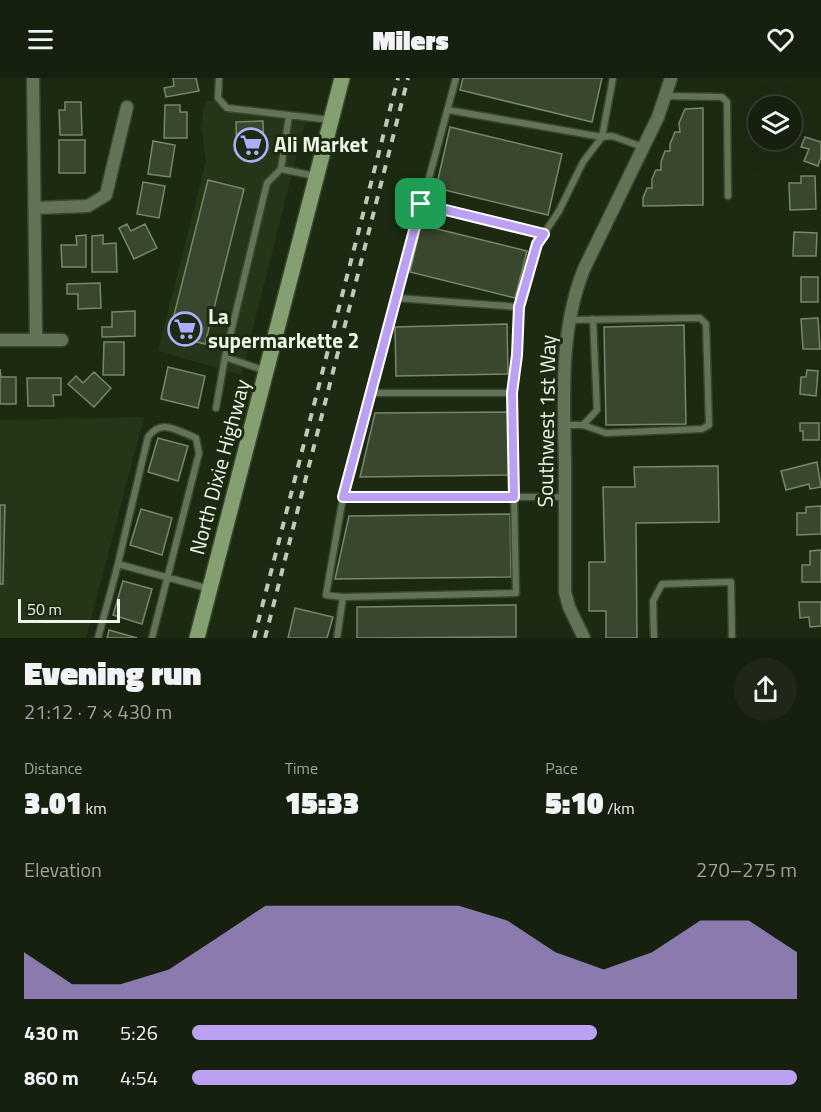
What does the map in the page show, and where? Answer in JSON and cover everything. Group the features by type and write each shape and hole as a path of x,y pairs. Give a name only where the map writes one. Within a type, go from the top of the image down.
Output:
{"main road":[{"name":"North Dixie Highway","path":"197,638 342,78"}],"street":[{"path":"33,78 36,338"},
{"name":"Southwest 1st Way","path":"584,638 568,607 565,592 565,344 574,294 644,147 671,78"},
{"path":"35,208 88,206 106,195 127,106"},
{"path":"0,340 36,338 62,340"}],"lane":[{"path":"219,78 218,98 227,108 331,120"},
{"path":"456,78 343,497 327,595 343,597 516,593 512,393 517,355 519,307 537,244 559,211 583,162 602,137 613,78"},
{"path":"665,96 722,97 726,102 728,196"},
{"path":"448,110 602,137 612,136 644,147"},
{"path":"216,408 225,357 267,183 281,169 289,115"},
{"path":"281,169 317,176"},
{"path":"421,204 544,234"},
{"path":"396,298 519,307"},
{"path":"564,425 583,425 606,433 702,429 710,425 706,324 700,318 569,320"},
{"path":"583,425 597,410 593,319"},
{"path":"225,357 266,371"},
{"path":"371,393 512,393"},
{"path":"98,638 148,437 159,427 166,427 196,438 199,446 152,638"},
{"path":"343,497 565,497"},
{"path":"118,564 210,588"},
{"path":"654,638 653,601 662,584 730,582 732,638"},
{"path":"338,638 343,597"}],"shaded area":[{"path":"217,99 227,109 306,119 241,375 158,351 206,161 201,126 205,102"},
{"path":"144,417 86,638 0,638 0,420"}],"building":[{"path":"173,78 196,78 199,91 166,97 164,88 174,86"},
{"path":"463,78 602,78 592,122 460,90"},
{"path":"65,102 81,102 82,135 60,135 59,110 65,110"},
{"path":"165,105 180,105 180,112 187,112 187,138 164,138"},
{"path":"703,108 703,205 643,206 643,198 647,188 652,188 652,179 656,170 661,170 665,151 670,151 675,132 680,132 679,123 685,109"},
{"path":"263,121 264,153 237,154 236,122"},
{"path":"450,127 562,154 548,215 436,188"},
{"path":"805,137 821,142 821,157 818,166 804,161 809,149 802,147"},
{"path":"59,140 85,140 85,173 59,173"},
{"path":"153,141 175,145 170,177 148,174"},
{"path":"801,176 815,176 816,209 790,210 789,183 801,183"},
{"path":"208,180 244,189 205,344 169,335"},
{"path":"143,182 165,186 159,218 137,214"},
{"path":"127,224 131,231 145,224 157,248 134,259 119,228"},
{"path":"421,225 527,251 515,298 410,272"},
{"path":"794,232 817,233 816,256 793,256"},
{"path":"86,235 86,267 62,267 61,245 77,245 76,236"},
{"path":"103,235 103,244 116,243 117,272 92,272 92,236"},
{"path":"801,277 818,277 818,302 801,302"},
{"path":"100,283 101,308 78,309 78,294 67,294 67,284"},
{"path":"135,311 135,336 102,337 102,327 112,327 112,312"},
{"path":"818,318 820,349 803,349 801,319"},
{"path":"507,324 508,374 396,376 395,327"},
{"path":"684,325 686,424 606,425 604,327"},
{"path":"104,342 124,342 124,375 103,375"},
{"path":"168,367 205,376 198,408 161,399"},
{"path":"0,369 1,377 16,377 16,404 0,404"},
{"path":"807,370 818,371 816,396 800,394 801,377 806,377"},
{"path":"94,372 111,388 94,407 68,384 76,376 83,383"},
{"path":"27,378 61,378 61,395 53,395 54,406 28,406"},
{"path":"510,412 510,475 360,477 375,413"},
{"path":"800,423 819,423 819,440 803,440"},
{"path":"158,438 188,446 178,481 148,472"},
{"path":"817,462 821,487 810,489 809,484 786,490 781,471"},
{"path":"718,466 719,522 636,523 637,638 606,638 606,611 589,611 589,562 605,562 603,487 635,487 634,467"},
{"path":"0,505 5,505 3,584 0,584"},
{"path":"821,506 821,534 797,535 797,513 806,513 806,507"},
{"path":"141,509 172,518 162,555 130,545"},
{"path":"510,514 511,577 335,579 349,516"},
{"path":"821,550 821,582 802,582 802,565 810,565 810,551"},
{"path":"123,581 152,589 142,624 113,615"},
{"path":"799,602 821,602 821,626 810,627 809,617 800,618"},
{"path":"516,605 516,637 357,638 357,607"},
{"path":"295,608 333,617 327,638 288,638"},
{"path":"109,630 137,638 107,638"}],"railway":[{"path":"254,638 398,78"},
{"path":"265,638 408,78"}],"place":[{"name":"Ali Market","path":"251,145"},
{"name":"La supermarkette 2","path":"185,329"}],"route":[{"path":"421,204 544,234 537,244 519,307 517,355 512,393 514,497 343,497 421,204"}]}
